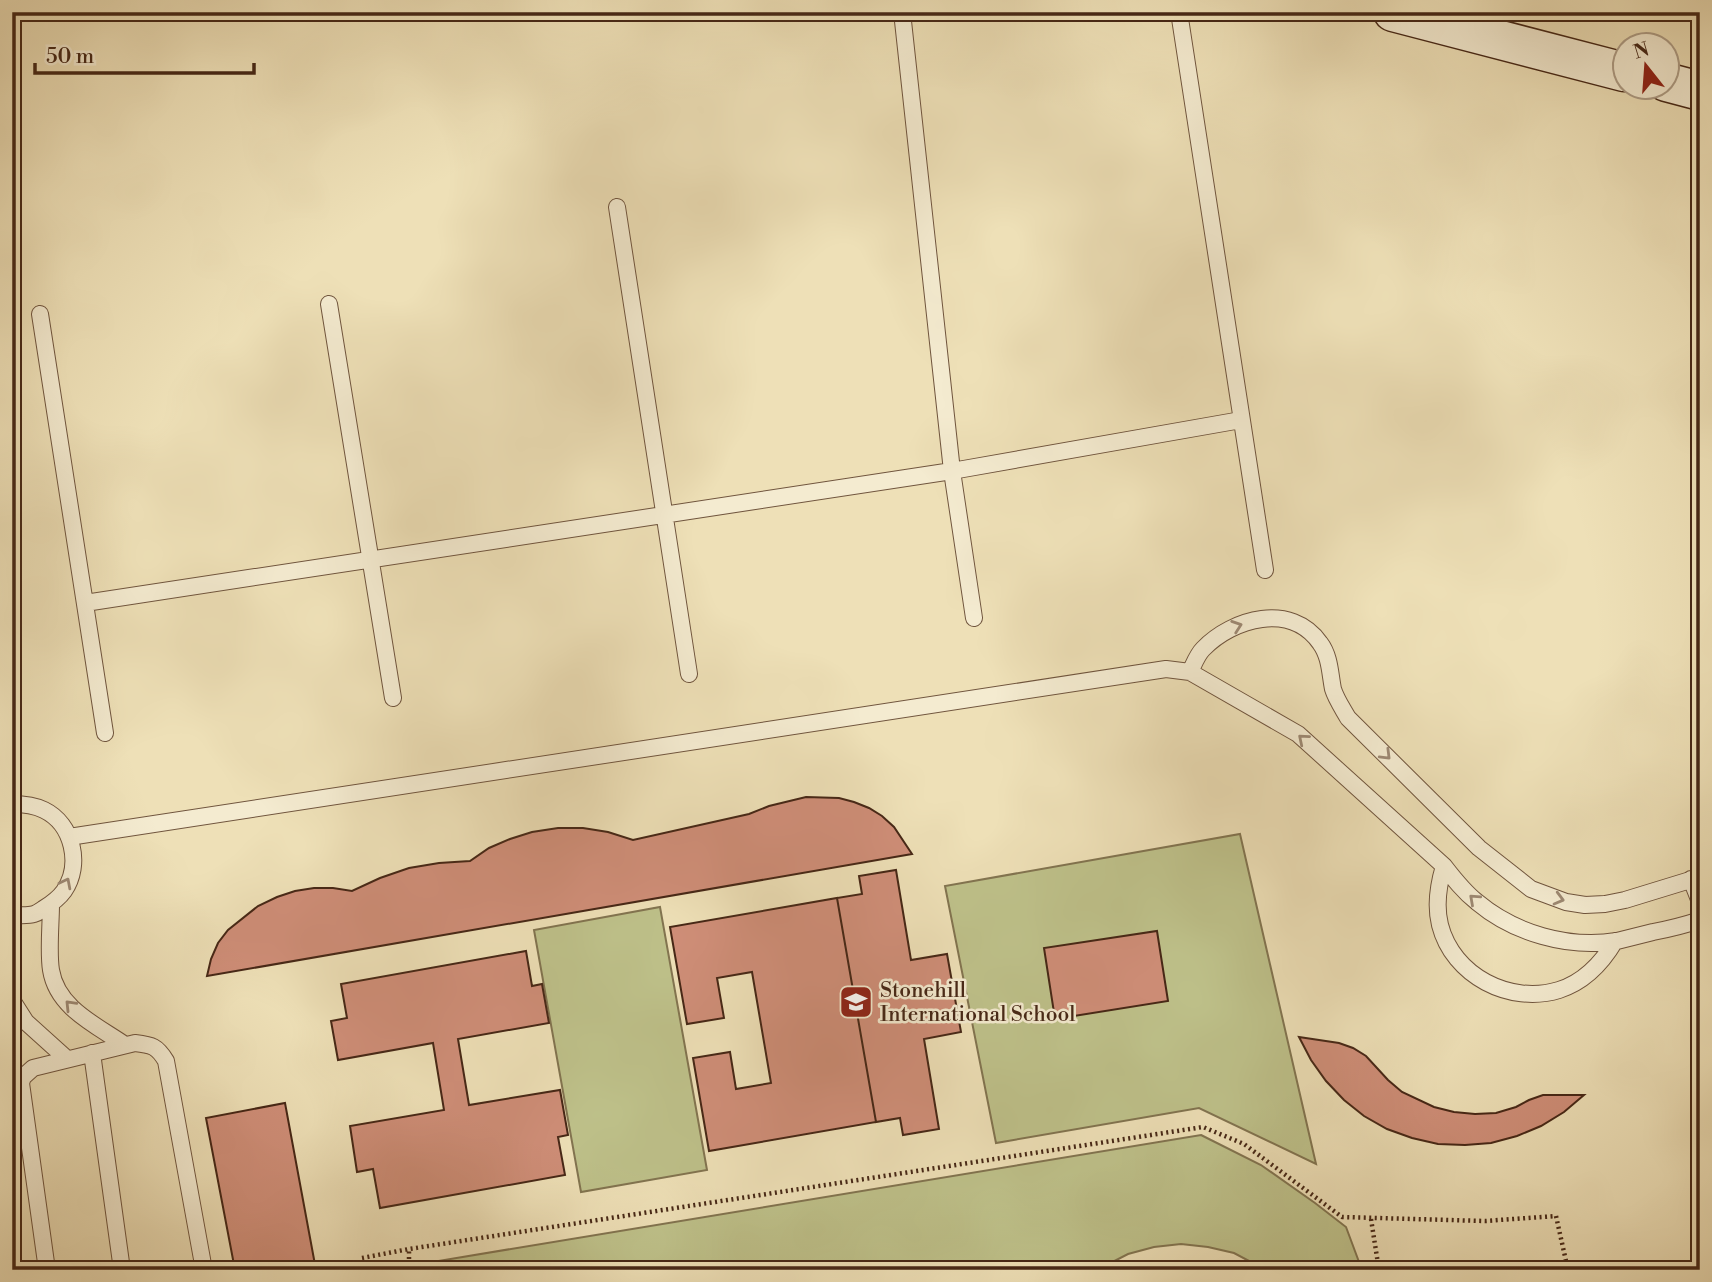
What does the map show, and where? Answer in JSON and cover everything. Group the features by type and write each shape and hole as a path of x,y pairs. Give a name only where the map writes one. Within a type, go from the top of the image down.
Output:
{"street":[{"path":"1393,12 1610,68"},
{"path":"1680,86 1700,91"}],"lane":[{"path":"902,12 952,471 974,618"},
{"path":"1180,12 1265,570"},
{"path":"617,207 690,674"},
{"path":"329,304 393,698"},
{"path":"40,314 105,733"},
{"path":"85,603 952,471 1241,419"},
{"path":"1190,672 1200,651 1225,630 1252,621 1283,618 1302,625 1321,643 1331,669 1334,692 1348,718 1479,848 1531,889 1566,902 1605,904 1695,878 1700,902"},
{"path":"69,836 1166,669 1190,672 1298,734 1444,866 1476,901 1515,927 1564,941 1589,943 1615,941 1700,920"},
{"path":"12,804 28,804 46,810 69,836 74,855 72,873 64,891 51,904 34,914 12,915"},
{"path":"1444,866 1438,885 1440,925 1458,960 1472,974 1489,985 1524,994 1561,989 1593,971 1615,941"},
{"path":"51,904 50,969 56,988 75,1012 125,1045"},
{"path":"12,1000 26,1022 67,1059"},
{"path":"47,1270 21,1083 23,1077 33,1068 135,1043 150,1045 160,1051 166,1061 204,1270"},
{"path":"92,1053 122,1270"}],"path":[{"path":"362,1258 1203,1126 1244,1144 1342,1217 1485,1221 1556,1216 1568,1270"},
{"path":"1371,1219 1379,1270"},
{"path":"409,1250 409,1270"}],"green space":[{"path":"1240,834 1316,1164 1199,1108 996,1143 945,886"},
{"path":"660,907 707,1170 581,1192 534,930"},
{"path":"1201,1135 1261,1165 1346,1227 1362,1270 1266,1270 1234,1253 1181,1244 1128,1254 1097,1270 419,1270 420,1264"}],"building":[{"path":"806,797 839,798 869,808 894,827 912,854 207,976 218,943 228,930 258,906 295,891 333,888 352,891 409,868 470,861 489,848 532,832 583,828 633,840 749,814"},
{"path":"896,870 911,960 947,954 961,1032 924,1039 939,1129 903,1135 900,1118 876,1122 837,898 862,894 859,876"},
{"path":"837,898 876,1122 709,1151 693,1058 730,1052 736,1089 771,1083 752,972 717,978 724,1018 687,1024 670,927"},
{"path":"1157,931 1168,1001 1055,1019 1044,948"},
{"path":"526,951 532,986 542,984 549,1023 458,1039 469,1105 560,1090 568,1135 558,1137 565,1175 380,1208 373,1169 357,1172 350,1126 444,1110 433,1043 338,1060 331,1021 347,1018 341,984"},
{"path":"1299,1037 1339,1043 1353,1048 1366,1056 1402,1092 1434,1107 1454,1112 1496,1113 1543,1095 1584,1095 1564,1112 1517,1136 1491,1143 1438,1144 1387,1129 1364,1116 1326,1081"},
{"path":"285,1103 316,1270 235,1270 206,1118"}],"place":[{"name":"Stonehill International School","path":"856,1002"}]}
